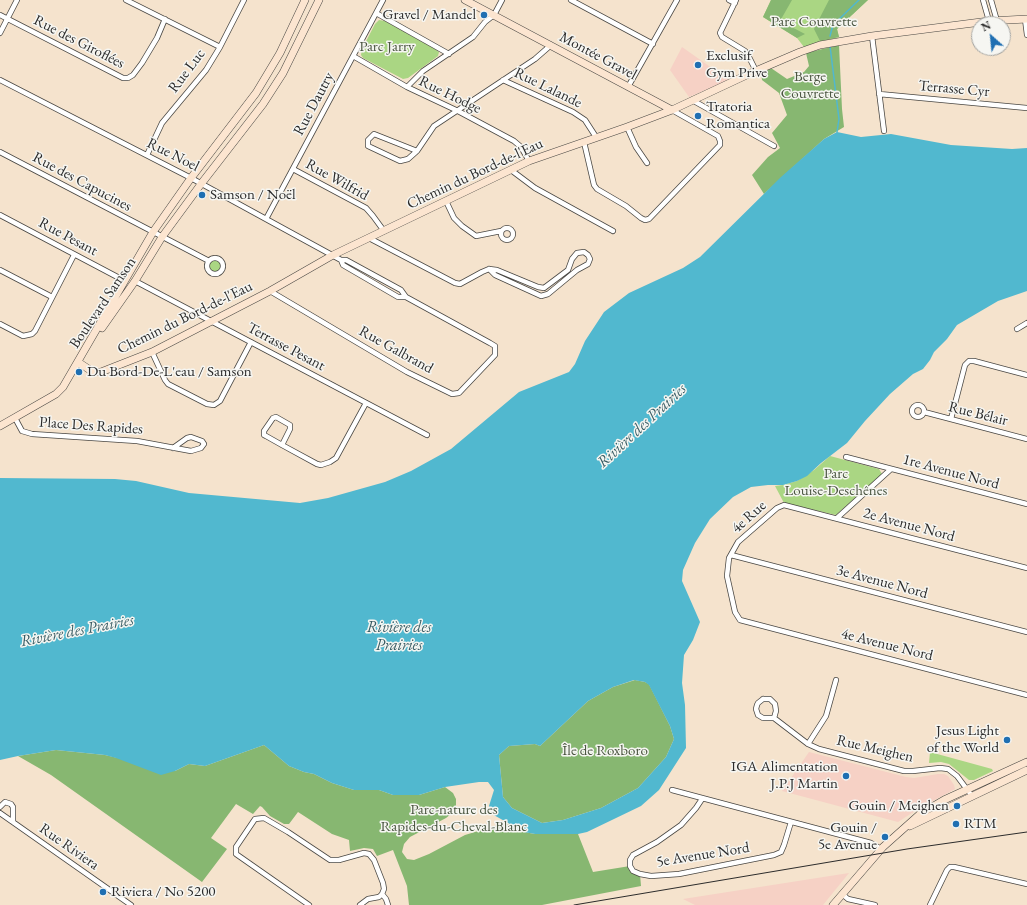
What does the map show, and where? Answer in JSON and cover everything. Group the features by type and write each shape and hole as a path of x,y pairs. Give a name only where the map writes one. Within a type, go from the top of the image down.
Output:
{"street":[{"path":"0,33 17,0"},
{"path":"126,0 220,47"},
{"name":"Boulevard Samson","path":"78,362 153,232 191,178 256,93 280,53 305,0"},
{"name":"Boulevard Samson","path":"78,362 135,281 162,237 263,104 283,73 318,0"},
{"name":"Rue Dautry","path":"266,219 383,0"},
{"name":"Montée Gravel","path":"464,0 628,86 718,136 720,145 649,219 645,220 626,206 597,189 594,185 584,142"},
{"path":"407,87 423,71 473,37 485,22 494,15 502,0"},
{"path":"571,0 653,44"},
{"path":"628,86 677,0"},
{"path":"728,0 736,2 720,33 722,37 745,51 756,71"},
{"path":"983,0 991,16"},
{"path":"991,0 993,16"},
{"name":"Rue Luc","path":"147,155 162,123 206,70 220,47 242,1"},
{"path":"376,13 449,54"},
{"name":"Rue des Giroflées","path":"0,15 123,78 128,78 133,75 142,63 157,38 165,20"},
{"path":"1026,19 1027,35"},
{"name":"Chemin du Bord-de-l'Eau","path":"1011,20 1026,19"},
{"name":"Chemin du Bord-de-l'Eau","path":"78,362 93,372 101,372 152,352 270,291 334,255 529,161 672,110 800,52 820,45 872,36 971,24"},
{"path":"872,36 884,131"},
{"path":"417,151 374,134 368,140 368,146 400,161 408,159 417,151 434,126 535,59 551,45"},
{"name":"Rue Hodge","path":"353,56 407,87 458,111 514,141 522,147 529,161"},
{"name":"Rue Noel","path":"0,80 191,178 341,260 346,260 401,290 406,297 495,346"},
{"name":"Rue Lalande","path":"503,80 573,112 585,120 596,137"},
{"name":"Terrasse Cyr","path":"879,94 1027,108"},
{"path":"692,100 774,146"},
{"path":"627,127 636,147 647,163"},
{"name":"Rue des Capucines","path":"0,152 209,261"},
{"name":"Rue Wilfrid","path":"293,169 366,208 384,231"},
{"path":"511,170 535,188 613,231"},
{"path":"446,201 454,218 476,236 501,231"},
{"name":"Rue Pesant","path":"0,215 125,281"},
{"path":"369,238 455,283 460,284 489,269 498,270 538,287 544,288 568,270 572,259 577,253 584,252 590,259 588,264 577,270 546,295 541,296 495,275 489,269"},
{"path":"0,324 23,336 32,334 64,277 74,255"},
{"path":"0,270 52,297"},
{"name":"Terrasse Pesant","path":"135,281 427,435"},
{"path":"544,288 546,295"},
{"name":"Rue Galbrand","path":"270,291 407,372 452,394 459,393 495,356 495,346"},
{"path":"1017,329 1027,323"},
{"path":"152,352 168,384 207,404 214,405 220,401 251,342"},
{"path":"951,419 967,362 974,361 1027,374"},
{"path":"0,426 56,394 64,387 78,362"},
{"path":"282,445 290,429 290,425 276,417 273,418 264,431 264,435 282,445 317,464 330,462 336,458 366,403"},
{"name":"Rue Bélair","path":"924,412 1027,439"},
{"name":"Place Des Rapides","path":"14,418 22,431 32,434 136,441 173,448 191,451 201,448 204,444 202,441 191,437 187,438 173,448"},
{"name":"1re Avenue Nord","path":"846,457 1027,504"},
{"path":"837,518 892,469"},
{"name":"2e Avenue Nord","path":"784,505 1027,568"},
{"name":"4e Rue","path":"740,620 735,612 727,576 728,562 738,542 745,534 777,508 784,505"},
{"name":"3e Avenue Nord","path":"731,555 1027,632"},
{"name":"4e Avenue Nord","path":"740,620 1027,695"},
{"name":"Rue Meighen","path":"808,744 826,716 836,680"},
{"name":"Rue Meighen","path":"774,718 776,707 773,701 767,698 760,700 757,705 758,715 763,718 774,718 808,744 819,749 904,771 945,768 954,773 972,796"},
{"path":"832,905 881,849 923,811 1027,762"},
{"path":"898,833 930,815 1027,770"},
{"path":"672,790 871,842 881,849"},
{"name":"5e Avenue Nord","path":"702,799 681,824 657,842 633,854 630,860 630,866 633,871 651,876 679,874 774,855 781,852 791,822"},
{"path":"0,807 5,802 12,804 13,822"},
{"name":"Rue Riviera","path":"0,813 131,905"},
{"path":"309,905 239,857 235,852 236,846 253,821 262,818 288,832 330,860 339,860 364,853 369,854 374,860 383,883 384,890 379,896 368,899 361,905"},
{"path":"930,905 947,870 954,867 1027,884"},
{"path":"382,894 388,905"},
{"path":"842,894 848,899 875,905"}],"shaded area":[{"path":"682,47 729,80 689,97 670,70"},
{"path":"809,752 906,777 914,778 944,774 948,776 955,789 918,809 898,822 782,791"},
{"path":"849,873 823,905 695,905 683,899"}],"green space":[{"name":"Parc Couvrette","path":"771,0 868,0 837,29 839,37 804,47 797,38 763,17"},
{"path":"771,0 792,0 780,21 805,34 797,38 763,17"},
{"path":"829,0 868,0 837,29 839,37 820,41 814,29"},
{"name":"Parc Jarry","path":"379,20 385,21 435,49 439,52 438,56 408,78 403,79 363,58 361,55 362,49 375,24"},
{"name":"Berge Couvrette","path":"839,45 844,127 824,139 764,194 752,175 768,157 780,148 772,133 787,115 779,93 762,80 761,73 771,68 787,79 804,72 809,66 806,53"},
{"path":"215,258 221,260 223,266 221,272 215,274 209,272 207,266 209,260"},
{"name":"Parc Louise-Deschênes","path":"830,456 879,469 882,474 836,515 784,503 775,486 797,481 814,470"},
{"name":"Île de Roxboro","path":"635,680 649,684 670,726 674,739 666,757 638,788 601,808 563,820 542,823 512,808 503,797 499,755 509,746 535,744 540,746 588,701 613,687"},
{"path":"264,745 289,766 354,790 379,790 393,795 419,795 445,787 453,793 456,799 456,810 446,818 410,837 404,844 402,852 407,859 414,860 429,854 465,835 505,823 524,832 535,834 578,834 593,872 630,866 640,874 641,886 542,905 409,905 407,886 393,850 377,856 373,849 364,848 350,851 349,840 332,834 298,812 289,824 284,824 270,816 260,806 253,814 236,804 211,838 227,849 202,882 51,775 18,756 56,750 105,755 175,771 189,764 205,766"},
{"path":"930,752 992,769 993,771 974,780 969,780 949,764 941,762 929,763"}],"water":[{"name":"Rivière des Prairies","path":"837,132 861,137 891,134 951,145 1012,149 1027,148 1027,291 998,301 957,325 947,339 934,352 923,369 913,374 890,394 847,443 807,476 783,485 751,487 733,497 710,519 695,543 683,570 682,581 700,622 693,640 684,655 682,683 685,705 686,748 659,790 641,806 587,832 578,834 535,834 524,832 492,814 489,806 494,790 488,782 445,787 419,795 393,795 379,790 354,790 289,766 264,745 205,766 189,764 175,771 161,775 105,755 56,750 0,760 0,478 115,479 136,481 189,493 300,503 328,498 385,482 411,471 451,449 519,392 569,372 575,364 585,341 604,312 629,293 683,268 700,257 781,177 824,139","holes":["634,680 645,682 649,685 670,726 674,739 666,757 638,788 601,808 563,820 542,823 512,808 503,797 499,755 509,746 535,744 540,746 588,701 613,687"]}],"waterway":[{"path":"830,36 833,25 859,0"},
{"path":"830,46 839,119 837,132"}],"tram line":[{"path":"574,905 907,849 1027,832"}],"place":[{"name":"Gravel / Mandel","path":"484,15"},
{"name":"Exclusif Gym Prive","path":"698,65"},
{"name":"Tratoria Romantica","path":"698,116"},
{"name":"Samson / Noël","path":"202,195"},
{"name":"Du Bord-De-L'eau / Samson","path":"79,372"},
{"name":"Jesus Light of the World","path":"1007,740"},
{"name":"IGA Alimentation J.P.J Martin","path":"846,776"},
{"name":"Gouin / Meighen","path":"957,806"},
{"name":"RTM","path":"956,824"},
{"name":"Gouin / 5e Avenue","path":"885,837"},
{"name":"Riviera / No 5200","path":"103,892"}],"park label":[{"name":"Parc-nature des Rapides-du-Cheval-Blanc","path":"454,818"}]}
